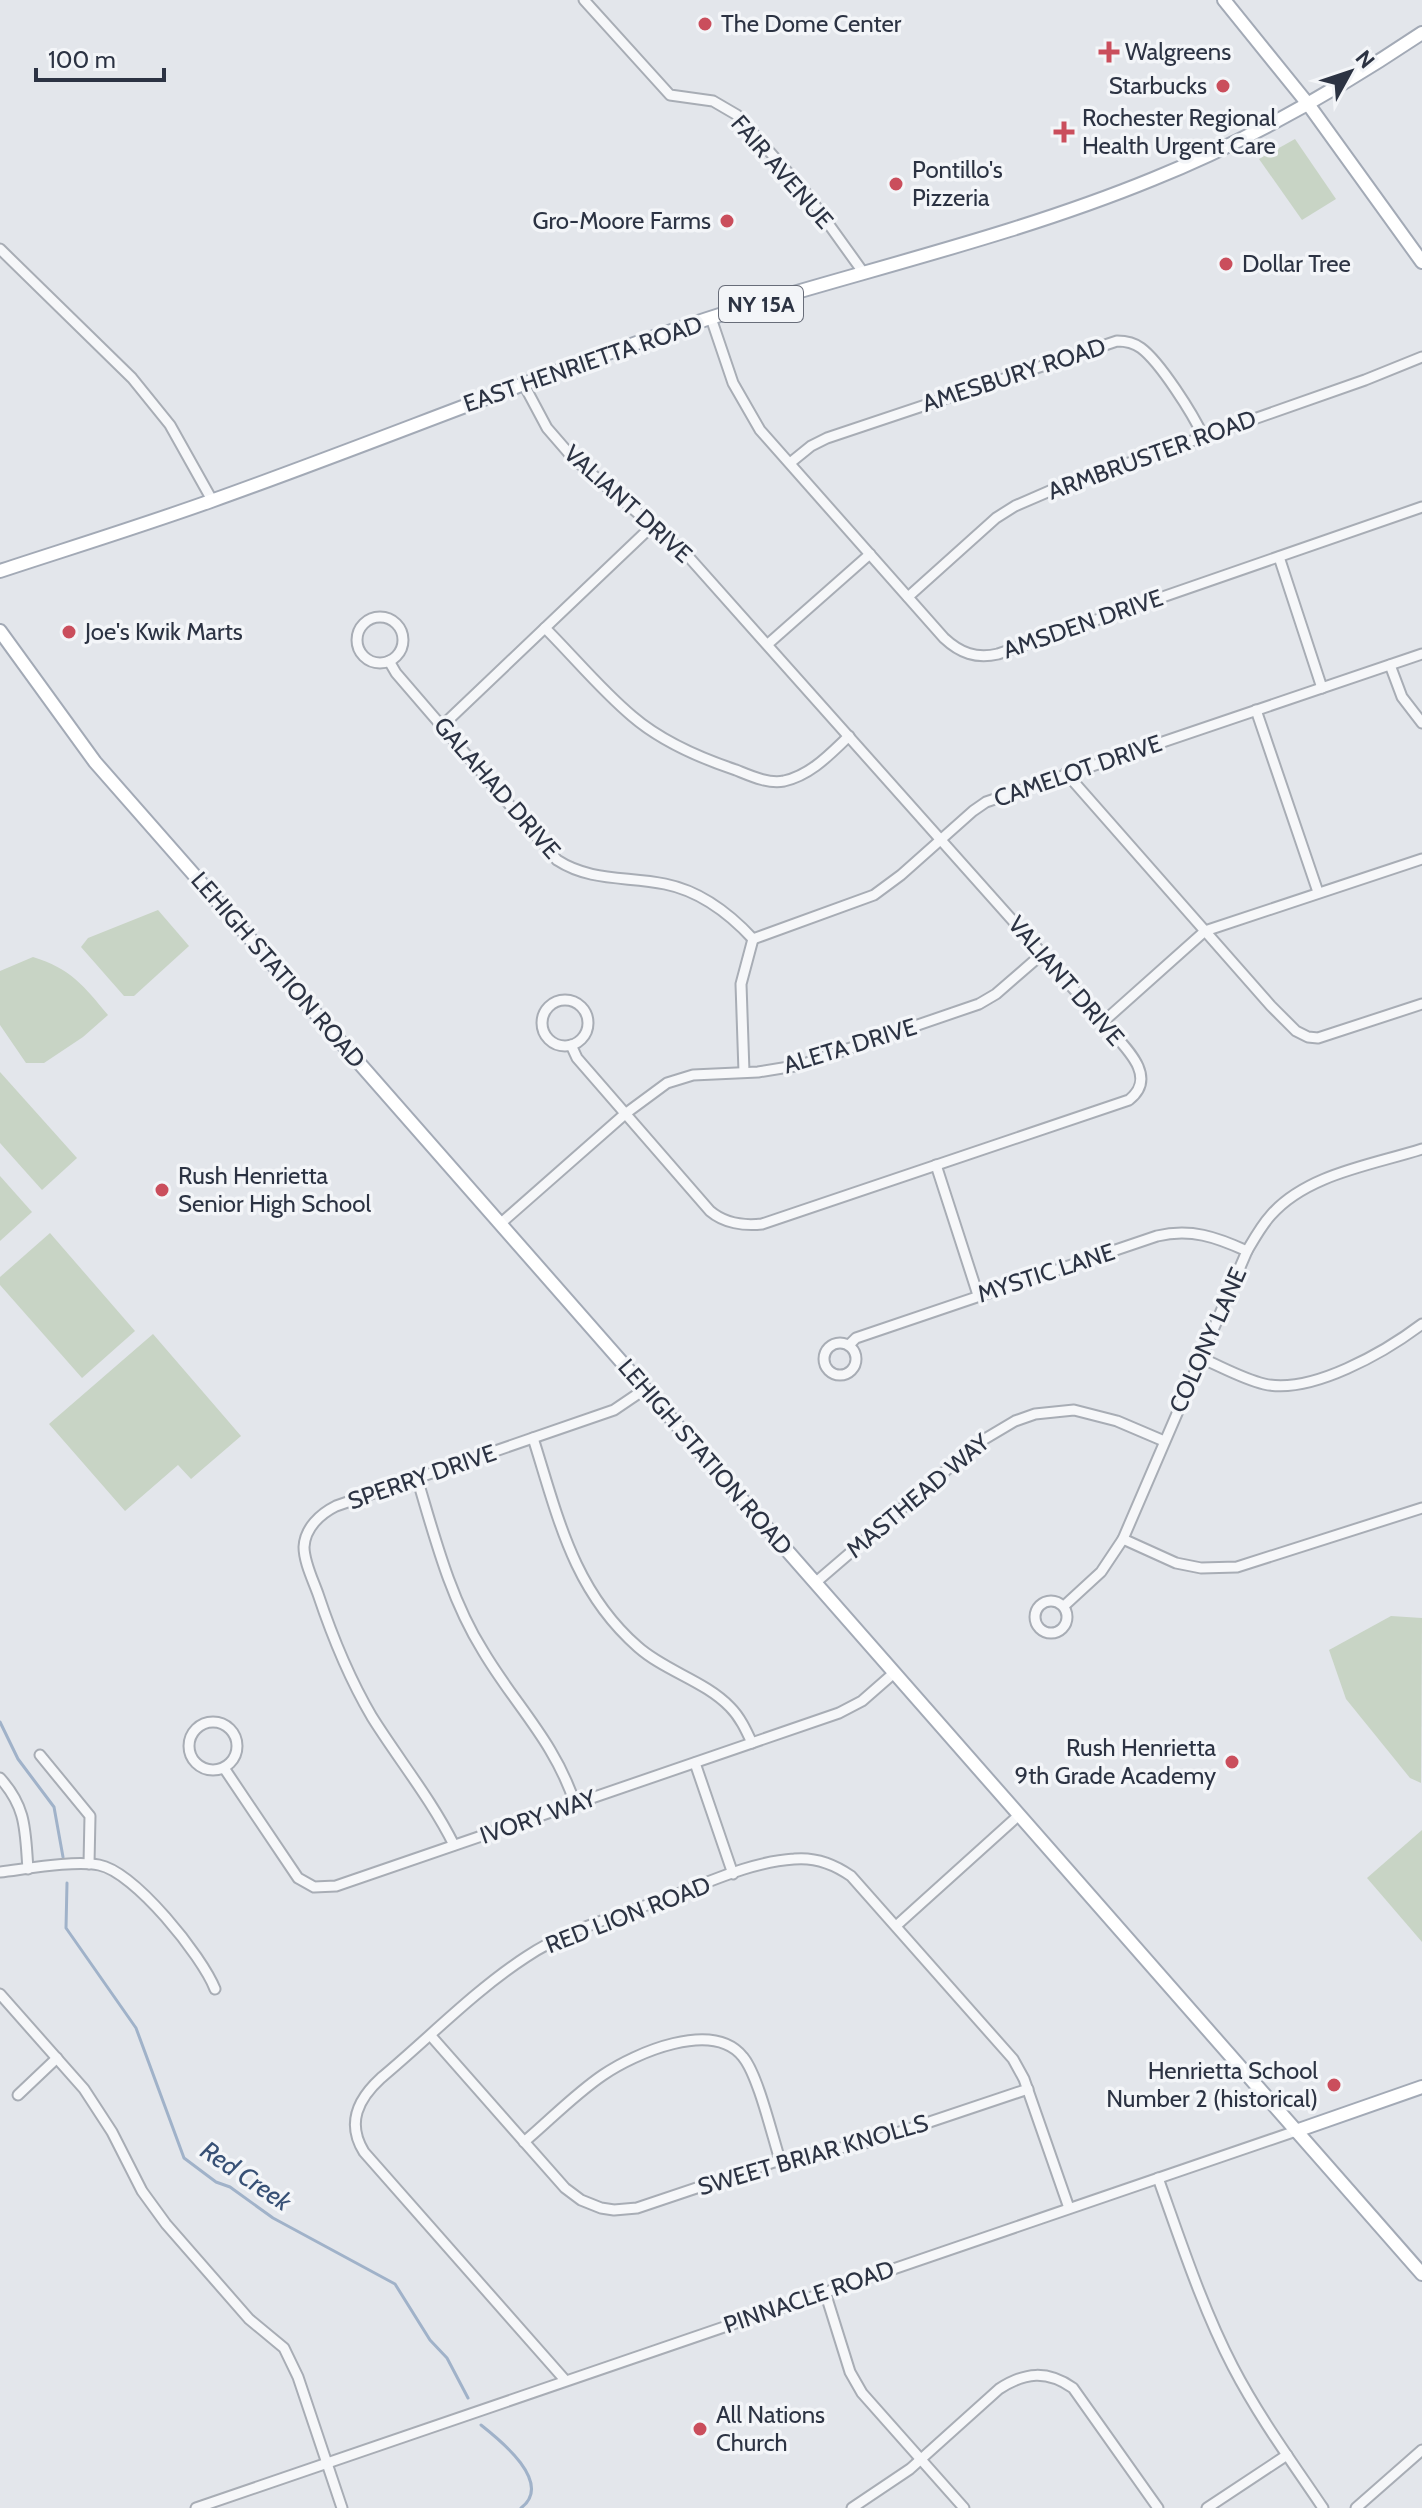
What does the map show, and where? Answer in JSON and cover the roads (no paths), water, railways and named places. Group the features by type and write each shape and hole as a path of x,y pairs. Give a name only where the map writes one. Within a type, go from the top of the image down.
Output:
{"main road":[{"path":"1224,0 1308,104 1422,262"},
{"name":"EAST HENRIETTA ROAD","path":"0,571 212,500 523,383 711,318 1017,227 1131,188 1216,152 1308,104 1348,82 1422,33"},
{"name":"LEHIGH STATION ROAD","path":"0,631 95,762 1422,2274"},
{"name":"PINNACLE ROAD","path":"1296,2131 1422,2087"}],"street":[{"name":"FAIR AVENUE","path":"584,0 670,95 713,101 737,115 807,194 863,272"},
{"path":"0,249 132,378 183,445 212,500"},
{"name":"AMSDEN DRIVE","path":"711,318 740,399 760,430 944,638 961,651 977,656 992,655 1422,507"},
{"name":"AMESBURY ROAD","path":"790,463 827,438 1117,341 1134,343 1145,352 1191,414 1203,436"},
{"name":"ARMBRUSTER ROAD","path":"908,597 996,518 1015,506 1422,357"},
{"name":"VALIANT DRIVE","path":"523,383 547,428 573,458 687,555 1103,1022 1139,1064 1142,1082 1129,1100 762,1224 733,1223 710,1211 577,1058 571,1045"},
{"path":"442,726 652,526"},
{"path":"768,644 870,554"},
{"path":"1279,557 1322,688"},
{"name":"GALAHAD DRIVE","path":"372,618 388,618 400,628 400,651 389,661 374,662 358,648 357,633 372,618"},
{"path":"545,628 619,704 646,727 677,745 729,768 766,781 784,781 811,769 849,736"},
{"name":"CAMELOT DRIVE","path":"753,939 874,895 986,802 1422,654"},
{"name":"GALAHAD DRIVE","path":"389,661 557,860 591,875 667,884 685,890 723,911 753,939"},
{"path":"1390,665 1402,697 1422,723"},
{"path":"1256,710 1318,892"},
{"path":"1066,773 1296,1031 1308,1037 1333,1034 1422,1004"},
{"path":"1103,1022 1205,931 1422,859"},
{"path":"744,1072 741,984 753,939"},
{"name":"ALETA DRIVE","path":"500,1224 625,1114 656,1090 678,1079 801,1065 979,1004 996,994 1042,954"},
{"name":"VALIANT DRIVE","path":"563,999 577,1003 587,1015 583,1037 571,1045 563,1046 549,1040 541,1026 544,1011 549,1005 563,999"},
{"name":"COLONY LANE","path":"1064,1606 1101,1572 1123,1539 1247,1251 1270,1216 1304,1189 1422,1149"},
{"path":"936,1165 978,1295"},
{"name":"MYSTIC LANE","path":"849,1345 856,1338 978,1295 1167,1234 1199,1233 1247,1251"},
{"path":"1201,1358 1264,1384 1293,1386 1342,1370 1422,1324"},
{"name":"SPERRY DRIVE","path":"454,1845 426,1794 397,1757 358,1692 328,1622 305,1553 309,1532 329,1510 614,1410 645,1389"},
{"name":"MASTHEAD WAY","path":"815,1583 978,1443 1015,1421 1035,1414 1074,1410 1117,1421 1164,1441"},
{"path":"533,1438 571,1556 592,1596 640,1649 728,1705 752,1743"},
{"path":"417,1478 442,1561 465,1620 484,1653 551,1748 567,1777 575,1804"},
{"path":"1123,1539 1176,1563 1201,1568 1237,1567 1422,1508"},
{"name":"IVORY WAY","path":"224,1768 290,1869 314,1887 336,1886 849,1709 894,1673"},
{"path":"204,1723 220,1723 233,1732 237,1748 231,1763 224,1768 201,1768 191,1756 189,1741 197,1727 204,1723"},
{"path":"40,1755 90,1816 89,1864"},
{"path":"695,1763 733,1874"},
{"path":"0,1778 12,1792 23,1814 28,1869"},
{"path":"896,1926 1019,1815"},
{"name":"RED LION ROAD","path":"565,2380 364,2152 357,2138 356,2113 364,2095 494,1980 549,1943 733,1874 795,1859 833,1865 851,1876 1019,2068 1069,2208"},
{"path":"0,1872 89,1864 109,1868 136,1886 201,1961 215,1989"},
{"path":"0,1994 101,2113 152,2206 249,2319 284,2348 298,2377 342,2508"},
{"name":"SWEET BRIAR KNOLLS","path":"431,2036 572,2195 591,2205 614,2210 648,2205 780,2160 870,2142 1028,2089"},
{"path":"524,2142 615,2067 681,2042 707,2039 729,2045 745,2059 780,2160"},
{"path":"18,2095 57,2058"},
{"name":"PINNACLE ROAD","path":"196,2508 1296,2131"},
{"path":"1158,2178 1217,2335 1250,2398 1323,2508"},
{"path":"825,2292 855,2382 872,2406 964,2508"},
{"path":"852,2508 895,2480 1011,2381 1033,2374 1052,2376 1073,2388 1158,2508"},
{"path":"1356,2508 1422,2450"},
{"path":"1207,2508 1287,2455"}],"waterway":[{"name":"Red Creek","path":"0,1722 18,1759 54,1807 63,1857"},
{"name":"Red Creek","path":"67,1883 66,1928 136,2028 184,2158 273,2218 395,2284 430,2340 447,2358 468,2398"},
{"name":"Red Creek","path":"481,2425 511,2451 528,2475 530,2498 521,2508"}],"place":[{"name":"The Dome Center","path":"705,24"},
{"name":"Walgreens","path":"1109,52"},
{"name":"Starbucks","path":"1223,86"},
{"name":"Rochester Regional Health Urgent Care","path":"1064,132"},
{"name":"Pontillo's Pizzeria","path":"896,184"},
{"name":"Gro-Moore Farms","path":"727,221"},
{"name":"Dollar Tree","path":"1226,264"},
{"name":"Joe's Kwik Marts","path":"69,632"},
{"name":"Rush Henrietta Senior High School","path":"162,1190"},
{"name":"Rush Henrietta 9th Grade Academy","path":"1232,1762"},
{"name":"Henrietta School Number 2 (historical)","path":"1334,2085"},
{"name":"All Nations Church","path":"700,2429"}]}
